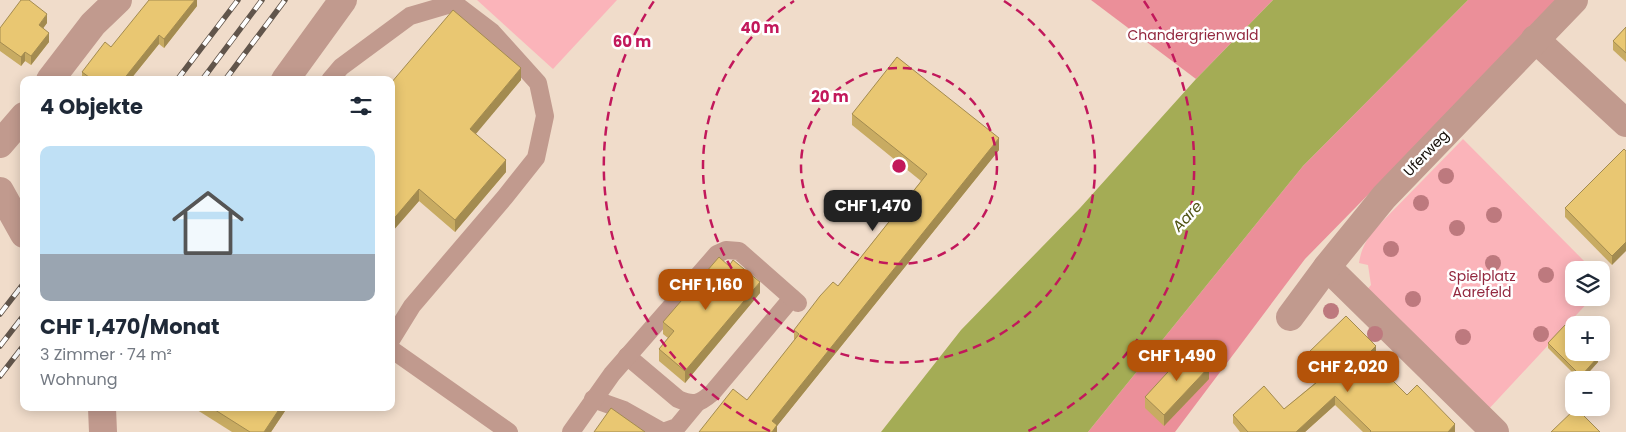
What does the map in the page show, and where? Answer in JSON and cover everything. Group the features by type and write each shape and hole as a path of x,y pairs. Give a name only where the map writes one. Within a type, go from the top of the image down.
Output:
{"street":[{"path":"53,76 93,24 118,0"},
{"path":"288,76 343,0"},
{"name":"Uferweg","path":"1290,317 1327,267 1384,197 1574,0"},
{"path":"1535,39 1626,122"},
{"path":"0,144 20,121"},
{"path":"0,191 20,227"},
{"path":"1327,267 1495,432"},
{"path":"102,411 103,432"}],"lane":[{"path":"333,76 341,67 410,16 454,3 492,32 538,83 540,91 545,116 536,158 506,197 412,306 395,334"},
{"path":"572,432 593,400 627,356 717,254 726,250 739,251 795,300 712,393 696,404 677,427 663,432 624,410 593,400"},
{"path":"395,352 509,432"},
{"path":"627,356 678,399 696,404"}],"green space":[{"path":"477,0 617,0 553,69"},
{"name":"Chandergrienwald","path":"1091,0 1273,0 1196,79"},
{"path":"1468,0 1559,0 1305,259 1175,432 1088,432 1303,166"},
{"name":"Spielplatz Aarefeld","path":"1463,139 1584,261 1565,261 1565,306 1585,306 1575,316 1565,316 1565,327 1486,412 1365,292 1371,285 1368,265 1359,263 1364,246 1373,231"}],"water":[{"name":"Aare","path":"1273,0 1468,0 1303,166 1088,432 881,432 961,330 1080,208 1196,79"}],"building":[{"path":"21,0 29,0 47,14 39,25 49,33 31,56 25,52 21,57 0,42 0,28"},
{"path":"149,0 195,0 164,39 159,35 126,76 88,76 82,72 105,42 111,47"},
{"path":"453,10 521,68 470,129 506,160 455,220 419,189 395,217 395,78"},
{"path":"1626,27 1626,53 1613,41"},
{"path":"897,57 999,138 772,421 777,425 772,432 699,432 733,389 747,400 799,334 794,330 820,296 833,282 838,286 927,174 852,114"},
{"path":"1624,149 1626,151 1626,242 1612,256 1565,208"},
{"path":"719,257 729,266 733,260 760,282 685,371 659,349 674,331 663,322"},
{"path":"1346,316 1376,346 1367,355 1407,395 1417,385 1455,424 1448,432 1370,432 1335,396 1296,432 1248,432 1233,415 1264,386 1284,409 1327,374 1307,354"},
{"path":"1565,325 1565,360 1548,343"},
{"path":"1189,349 1209,367 1164,415 1145,397"},
{"path":"1566,361 1594,361 1585,371 1576,371"},
{"path":"611,408 645,432 594,432"},
{"path":"217,411 278,411 264,432 250,432"},
{"path":"1568,416 1584,416 1600,432 1551,432"}],"railway":[{"path":"180,76 238,0"},
{"path":"205,76 262,0"},
{"path":"228,76 285,0"},
{"path":"0,314 20,288"},
{"path":"0,346 20,320"},
{"path":"0,376 20,350"}]}
